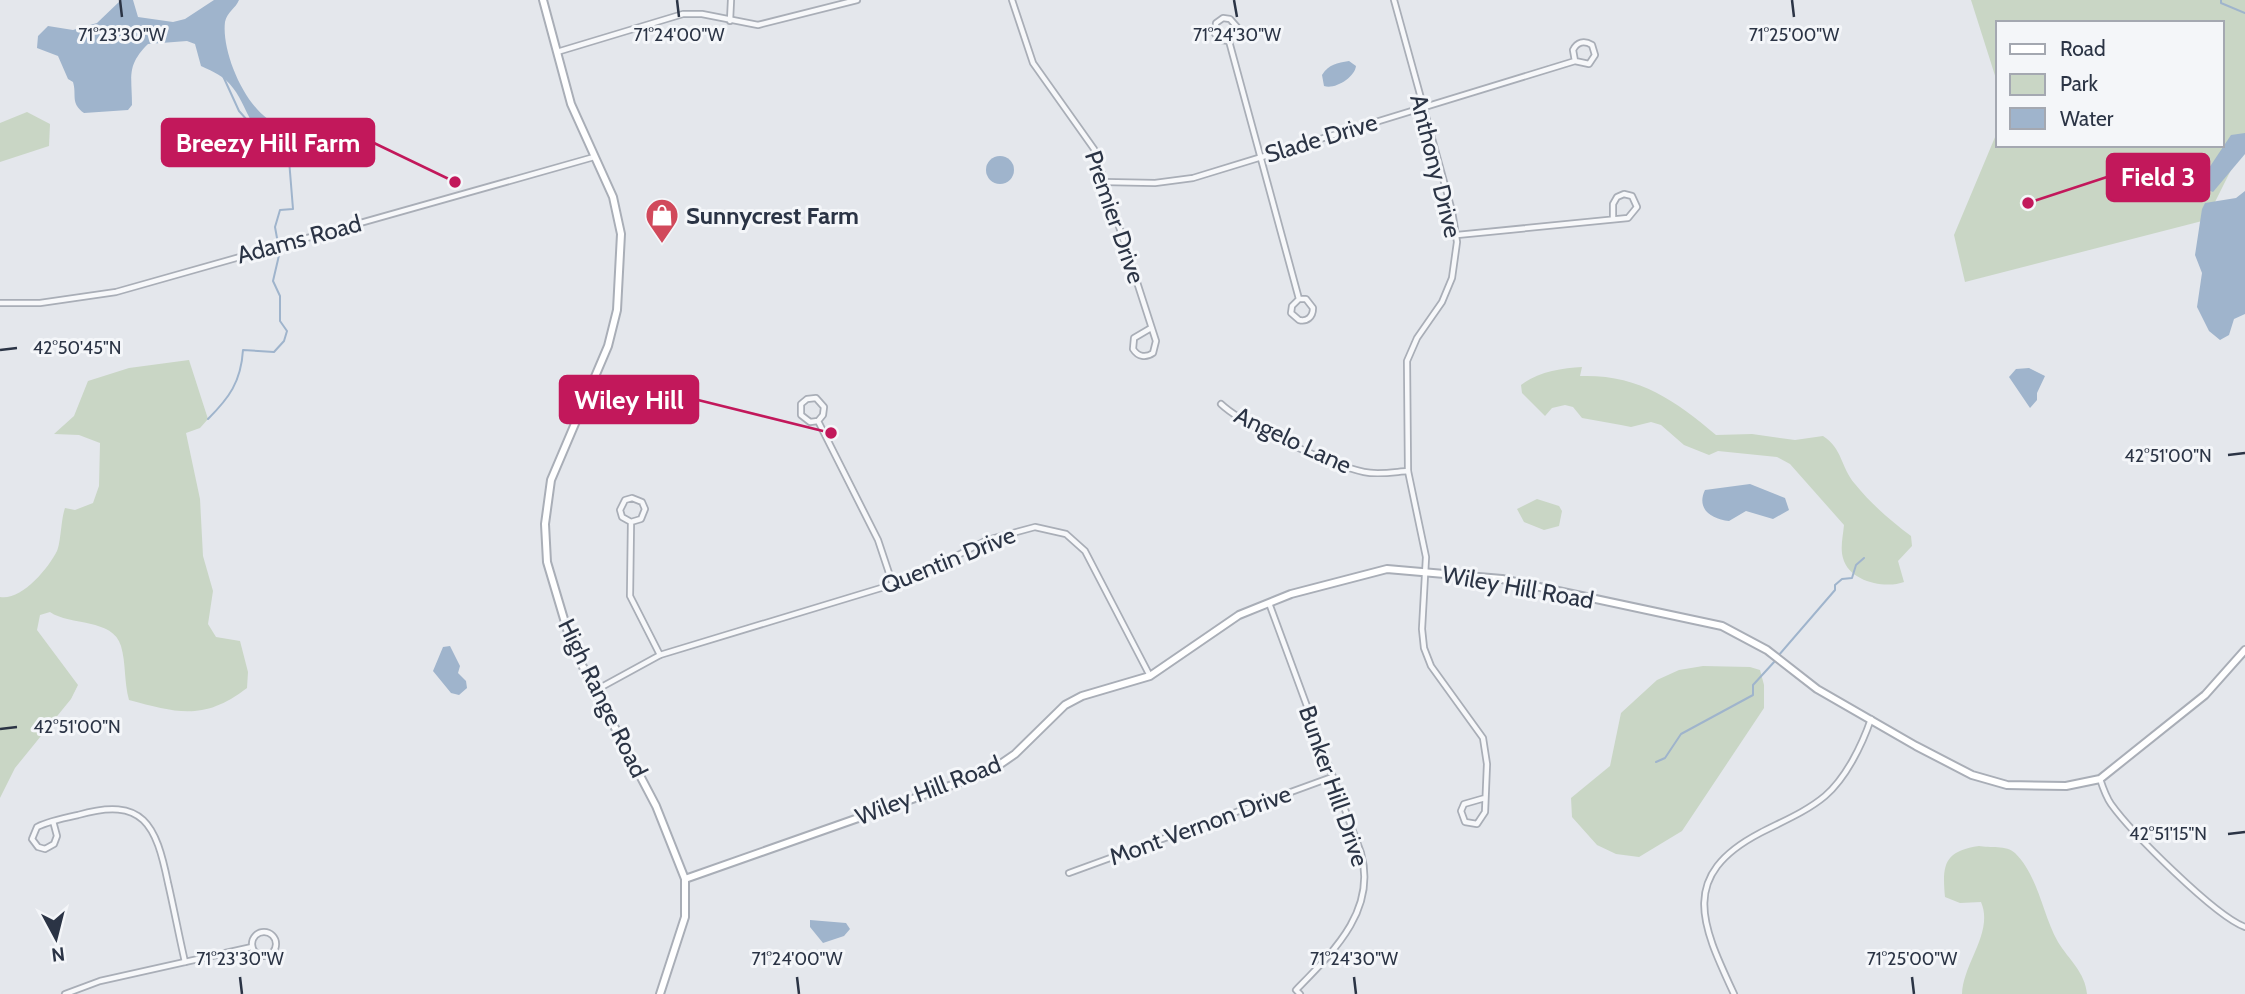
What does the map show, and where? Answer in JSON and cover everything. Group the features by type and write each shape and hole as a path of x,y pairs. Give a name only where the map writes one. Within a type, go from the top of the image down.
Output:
{"street":[{"name":"High Range Road","path":"543,0 577,121 613,197 620,222 617,310 595,382 555,468 548,499 545,537 548,571 563,622 661,817 685,879 685,917 660,994"},
{"path":"730,21 731,0"},
{"path":"557,52 683,14 766,23 857,0"},
{"name":"Premier Drive","path":"1012,0 1033,63 1088,138 1152,328"},
{"name":"Anthony Drive","path":"1394,0 1457,235 1455,267 1449,290 1417,338 1407,361 1408,471 1427,571 1422,629 1424,648 1431,666 1483,738 1486,751 1485,798"},
{"path":"1223,19 1233,21 1237,27 1235,37 1229,41 1221,40 1215,33 1216,23 1223,19"},
{"path":"1229,41 1299,299"},
{"name":"Slade Drive","path":"1104,182 1181,180 1575,61 1585,65 1592,62 1595,52 1592,45 1585,42 1574,46 1572,54 1575,61"},
{"name":"Adams Road","path":"0,303 40,303 116,292 594,157"},
{"path":"1457,235 1613,219 1634,214 1637,207 1632,197 1624,194 1617,197 1613,204 1613,219"},
{"path":"1299,299 1307,299 1313,308 1306,320 1298,320 1291,313 1293,303 1299,299"},
{"path":"1152,328 1155,349 1150,355 1138,355 1132,346 1134,338 1152,328"},
{"path":"816,398 824,407 823,415 818,421 806,421 801,415 801,404 807,399 816,398"},
{"name":"Angelo Lane","path":"1221,404 1239,420 1350,468 1374,473 1408,471"},
{"path":"818,421 874,533 893,585"},
{"path":"632,498 642,502 645,509 641,519 631,523 622,517 620,510 625,500 632,498"},
{"path":"631,523 628,571 631,596 660,655"},
{"name":"Quentin Drive","path":"596,690 660,655 893,585 926,573 993,537 1035,527 1054,529 1071,537 1085,551 1150,676"},
{"name":"Wiley Hill Road","path":"685,879 988,772 1006,762 1055,712 1070,702 1150,676 1228,622 1268,602 1369,571 1393,568 1511,580 1723,626 1767,650 1817,689 1938,757 1995,783 2066,786 2100,779 2191,708 2245,650"},
{"name":"Bunker Hill Drive","path":"1268,602 1364,865 1364,896 1355,920 1298,992 1290,994"},
{"path":"1734,994 1705,921 1706,890 1712,872 1733,848 1811,806 1828,793 1840,779 1872,718"},
{"name":"Mont Vernon Drive","path":"1069,873 1332,776"},
{"path":"2100,779 2111,805 2132,828 2217,912 2245,927"},
{"path":"1485,798 1483,819 1477,824 1465,822 1461,811 1464,804 1485,798"},
{"path":"53,821 57,836 54,844 46,849 38,847 32,839 33,831 53,821 114,807 133,812 149,824 161,849 185,962"},
{"path":"260,933 270,933 275,942 275,949 266,956 256,954 252,947 253,937 260,933"},
{"path":"65,994 100,981 252,947"}],"green space":[{"path":"1971,0 2245,0 2245,142 2206,220 1965,282 1954,235 1996,135 1996,147 2224,147 2224,21 1996,21 1996,79"},
{"path":"27,112 50,124 49,146 0,162 0,123"},
{"path":"189,360 208,419 200,428 186,433 200,499 203,556 213,591 208,624 216,637 240,641 248,672 247,688 232,699 204,710 177,711 129,700 123,652 116,637 100,627 50,612 40,615 37,630 78,685 71,699 15,768 0,798 0,597 16,594 41,575 57,551 65,508 75,510 93,503 99,486 100,443 79,435 54,434 74,416 88,381 129,368"},
{"path":"1582,367 1580,376 1619,379 1654,391 1685,410 1716,435 1752,434 1795,440 1823,436 1834,446 1850,477 1861,491 1911,536 1912,546 1898,561 1904,582 1878,584 1853,573 1842,554 1844,525 1790,464 1777,457 1718,451 1709,455 1684,445 1661,425 1651,422 1631,427 1582,418 1573,407 1565,405 1552,408 1545,416 1522,393 1521,385 1534,377"},
{"path":"1537,499 1559,506 1562,511 1559,526 1544,530 1524,522 1517,509"},
{"path":"1703,666 1750,667 1760,670 1764,685 1764,708 1682,831 1639,857 1616,854 1597,845 1572,817 1571,798 1610,766 1621,713 1657,680 1679,670"},
{"path":"1979,846 2012,850 2023,863 2035,884 2058,942 2080,973 2087,994 1962,994 1967,971 1984,925 1984,913 1981,902 1960,903 1945,897 1944,876 1952,856 1967,848"}],"water":[{"path":"121,0 133,0 138,17 173,22 185,19 214,0 239,0 225,22 228,51 248,98 270,121 282,126 279,141 262,134 233,88 222,77 201,66 195,44 187,41 148,44 141,52 133,65 132,105 128,110 84,113 75,102 73,82 68,79 58,56 37,48 38,36 48,26 73,30 97,23"},
{"path":"1349,61 1356,66 1348,78 1334,86 1324,86 1322,75 1327,68"},
{"path":"2245,133 2245,154 2213,192 2205,189 2205,174 2231,135"},
{"path":"1000,156 1010,160 1014,170 1010,180 1000,184 990,180 986,170 990,160"},
{"path":"2245,191 2245,314 2234,319 2229,335 2220,340 2209,331 2197,307 2202,273 2195,255 2202,209 2205,203 2236,198"},
{"path":"2029,368 2045,376 2037,393 2037,400 2030,408 2009,377 2016,369"},
{"path":"1750,484 1785,498 1789,510 1773,519 1746,511 1729,521 1716,518 1704,508 1702,503 1705,490"},
{"path":"450,646 460,666 458,673 466,681 467,688 459,695 451,693 433,671 443,647"},
{"path":"810,920 846,923 850,929 844,936 823,943 810,927"}],"waterway":[{"path":"2221,0 2221,3 2245,13"},
{"path":"223,76 239,111 257,131 263,131"},
{"path":"277,238 275,227 280,210 293,209 287,135 282,134"},
{"path":"208,419 233,389 240,371 243,350 274,352 284,341 287,331 280,321 280,296 273,281 280,251"},
{"path":"1778,656 1835,590 1835,585 1842,579 1852,578 1856,565 1864,558"},
{"path":"1656,762 1665,758 1681,734 1753,695 1753,685 1775,661"}],"place":[{"name":"Breezy Hill Farm","path":"455,182"},
{"name":"Field 3","path":"2028,203"},
{"name":"Sunnycrest Farm","path":"662,245"},
{"name":"Wiley Hill","path":"831,433"}]}
